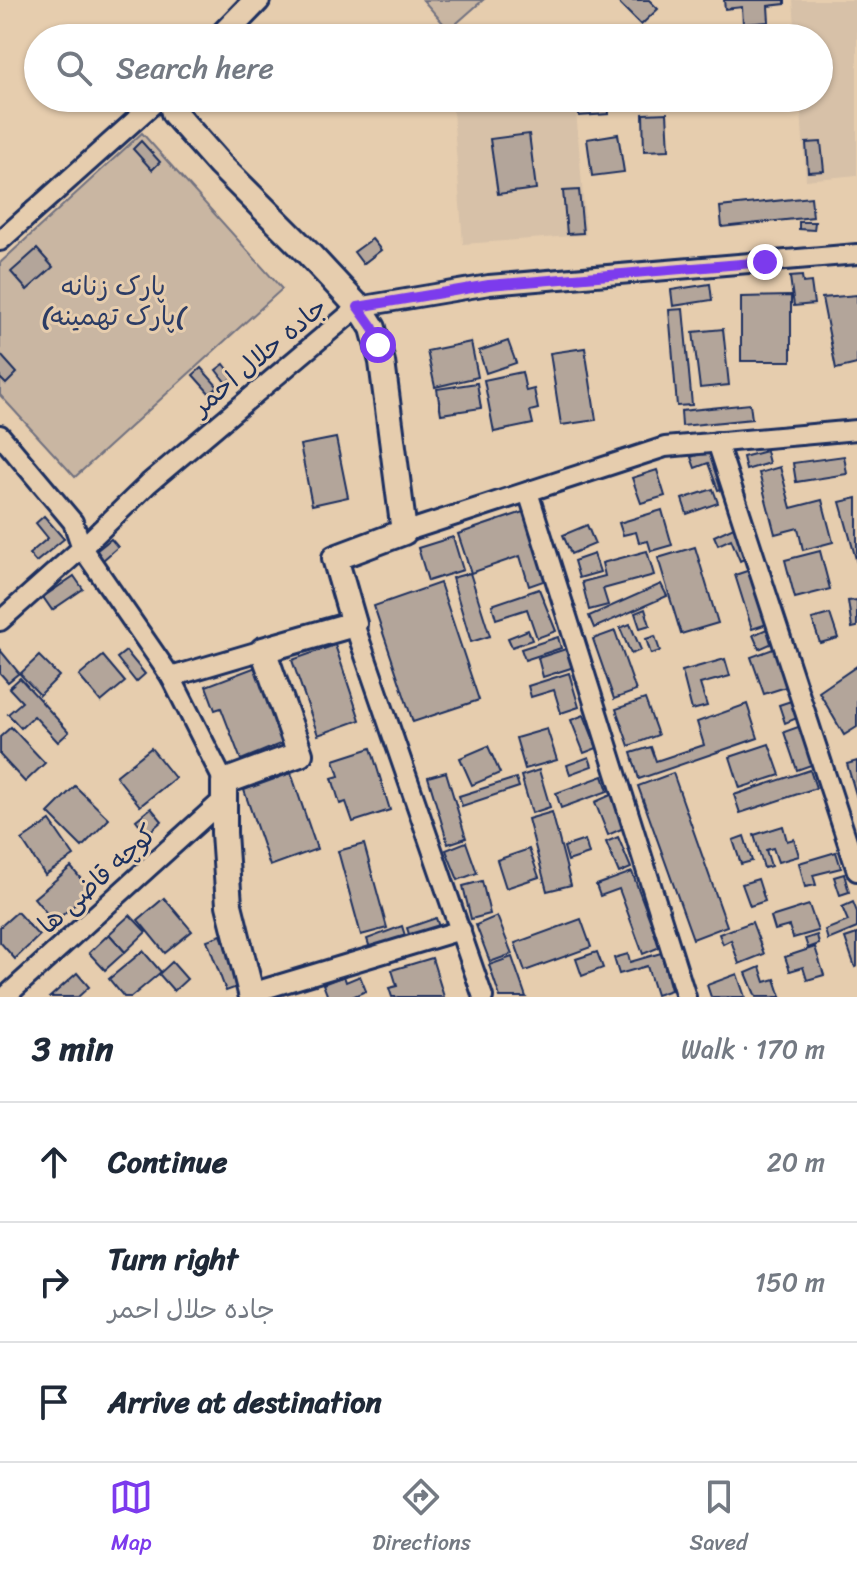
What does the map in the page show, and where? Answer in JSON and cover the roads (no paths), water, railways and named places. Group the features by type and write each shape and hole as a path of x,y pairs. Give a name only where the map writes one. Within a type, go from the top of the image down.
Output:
{"street":[{"path":"234,24 257,0"},
{"path":"0,241 144,112"},
{"path":"174,112 220,165 358,307 373,328 382,362 404,532"},
{"name":"جاده حلال احمر","path":"0,621 149,483 358,307 489,285 857,254"},
{"path":"483,997 354,624 335,558 404,532 665,447 857,430"},
{"path":"0,435 73,522 82,548 171,677 224,791 229,905 251,995 461,930"},
{"path":"717,442 857,870"},
{"path":"528,492 686,997"},
{"path":"171,677 354,624"},
{"path":"224,791 300,754 263,650"},
{"name":"کوچه قاضی ها","path":"5,997 224,791"}],"park label":[{"name":"پارک زنانه (پارک تهمینه(","path":"113,301"}]}
